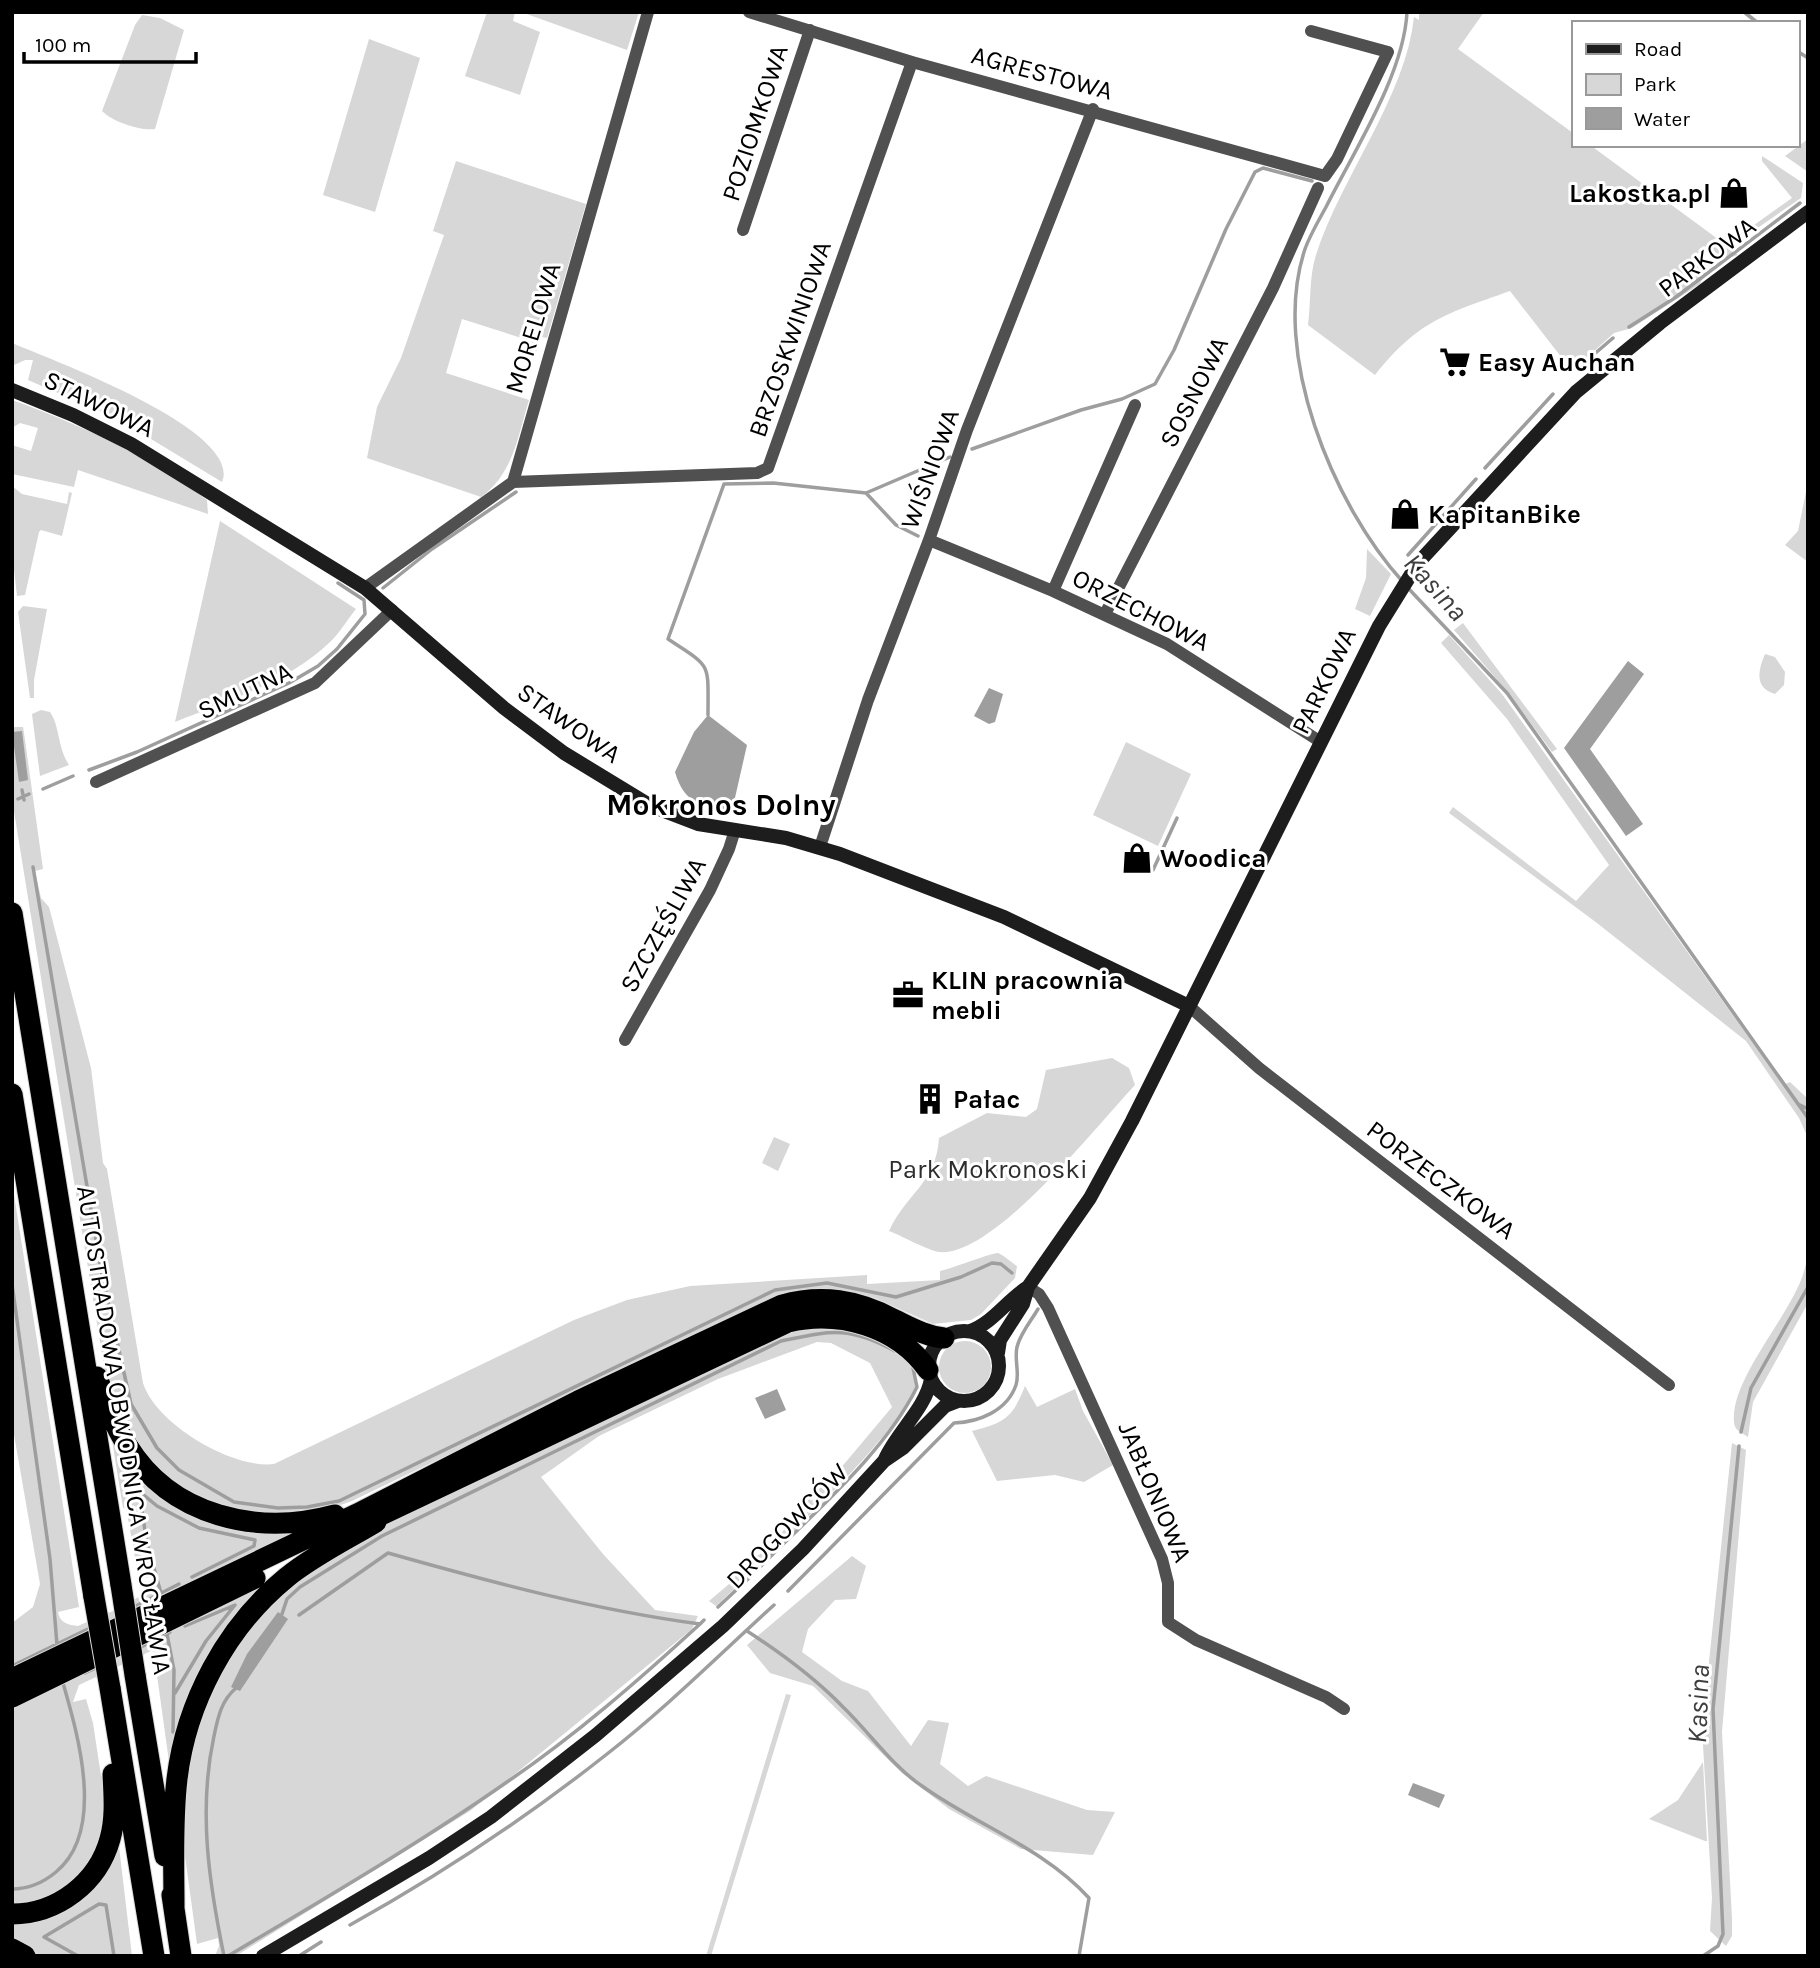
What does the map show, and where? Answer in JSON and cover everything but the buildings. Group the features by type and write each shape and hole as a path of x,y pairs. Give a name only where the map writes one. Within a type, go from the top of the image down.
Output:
{"highway":[{"name":"AUTOSTRADOWA OBWODNICA WROCŁAWIA","path":"12,913 181,1956"},
{"name":"AUTOSTRADOWA OBWODNICA WROCŁAWIA","path":"12,1094 154,1956"},
{"path":"12,1679 340,1522 430,1475 715,1336 796,1301 824,1298 859,1304 927,1336 944,1338"},
{"path":"12,1697 345,1532 390,1513 788,1322 822,1317 856,1322 917,1352 930,1374"},
{"path":"83,1342 111,1414 127,1445 150,1473 168,1488 210,1513 256,1524 297,1523 338,1514 430,1475"},
{"path":"174,1907 178,1771 190,1722 214,1667 243,1622 285,1579 390,1513"},
{"path":"12,1914 39,1910 68,1898 88,1880 105,1854 113,1820 115,1716"},
{"path":"12,1949 25,1956"}],"main road":[{"name":"PARKOWA","path":"998,1353 1000,1340 1023,1304 1028,1287 1090,1198 1406,578 1576,392 1660,323 1808,212"},
{"name":"STAWOWA","path":"12,390 73,415 131,444 365,588 478,688 564,754 667,814 698,824 820,847 1004,917 1189,1006"},
{"name":"PARKOWA","path":"970,1331 984,1326 1011,1297 1028,1287"},
{"path":"970,1331 985,1337 998,1353 1000,1370 996,1382 987,1392 975,1399 958,1401 937,1391 930,1374 935,1346 954,1333 970,1331"},
{"name":"DROGOWCÓW","path":"884,1461 893,1441 929,1392 930,1374"},
{"name":"DROGOWCÓW","path":"263,1956 429,1858 491,1817 596,1735 723,1626 803,1549 884,1461 903,1448 945,1406 958,1401"}],"street":[{"name":"MORELOWA","path":"513,482 648,12"},
{"name":"AGRESTOWA","path":"749,12 912,62 1093,109 1325,176 1337,159 1388,52 1311,31"},
{"name":"POZIOMKOWA","path":"743,230 810,30"},
{"name":"BRZOSKWINIOWA","path":"513,482 757,473 768,468 912,62"},
{"name":"WIŚNIOWA","path":"820,847 868,700 929,540 967,430 1093,109"},
{"name":"SOSNOWA","path":"1105,614 1273,288 1318,188"},
{"path":"1053,591 1135,405"},
{"path":"365,588 513,482"},
{"name":"ORZECHOWA","path":"929,540 1053,591 1177,649 1321,742"},
{"name":"SMUTNA","path":"96,782 315,683 392,610"},
{"name":"SZCZĘŚLIWA","path":"625,1040 710,890 735,830"},
{"name":"PORZECZKOWA","path":"1189,1006 1259,1068 1669,1385"},
{"name":"JABŁONIOWA","path":"1028,1287 1039,1294 1048,1308 1162,1559 1168,1583 1168,1622 1196,1640 1326,1698 1344,1709"}],"green space":[{"path":"487,12 515,12 513,21 540,32 520,95 465,76"},
{"path":"521,12 639,12 627,50"},
{"path":"1419,12 1484,12 1458,49 1572,132 1572,147 1593,147 1726,245 1792,198 1762,161 1762,156 1803,183 1801,198 1730,247 1738,255 1722,260 1710,249 1701,255 1708,268 1700,284 1632,328 1614,333 1572,371 1510,291 1451,313 1420,330 1375,375 1308,325 1312,272 1327,226 1399,77 1409,47 1414,17 1419,20"},
{"path":"142,15 160,18 184,30 155,129 127,125 102,111 135,25"},
{"path":"369,39 420,58 375,212 323,195"},
{"path":"1808,139 1808,172 1785,156"},
{"path":"456,161 586,204 547,338 541,337 536,352 531,341 462,319 446,373 529,400 507,466 492,488 481,497 367,458 377,407 401,358 444,235 433,231"},
{"path":"12,343 101,380 175,419 204,441 221,462 222,482 118,419 28,380 33,360 25,360 12,366"},
{"path":"12,400 88,431 138,456 207,500 208,514 78,470 74,487 12,474 12,445 31,451 38,428 20,423 12,428"},
{"path":"1808,482 1808,562 1785,545 1798,531"},
{"path":"12,486 22,494 67,504 69,492 72,493 62,536 41,530 39,532 25,595 17,596 12,551"},
{"path":"220,521 356,609 329,643 295,669 236,698 175,722"},
{"path":"1367,549 1391,574 1370,616 1355,609 1366,578"},
{"path":"23,606 47,609 34,680 34,698 30,698 18,612"},
{"path":"1463,623 1557,749 1552,752 1507,691 1454,630"},
{"path":"1449,635 1502,694 1783,1085 1790,1082 1808,1099 1808,1138 1799,1118 1746,1041 1597,923 1449,813 1453,807 1576,901 1609,865 1507,719 1441,643"},
{"path":"1765,654 1775,657 1785,672 1784,685 1775,694 1761,683 1760,672"},
{"path":"41,710 50,712 69,765 40,776 32,714"},
{"path":"12,717 14,727 23,727 24,733 43,869 35,871 41,898 49,907 91,1068 103,1163 107,1169 143,1383 163,1414 198,1441 238,1459 257,1464 274,1464 574,1320 627,1300 690,1286 867,1275 867,1284 940,1280 940,1271 998,1253 1017,1266 1015,1278 981,1314 971,1320 933,1324 875,1298 838,1290 805,1290 774,1298 352,1501 320,1510 258,1514 228,1508 199,1497 173,1482 149,1461 124,1428 106,1379 12,799"},
{"path":"1126,742 1191,774 1158,846 1093,815"},
{"name":"Park Mokronoski","path":"1112,1058 1129,1068 1135,1085 1044,1185 988,1234 962,1248 939,1252 889,1231 904,1206 927,1177 937,1154 939,1138 987,1113 1026,1117 1037,1109 1046,1070"},
{"path":"774,1137 790,1144 778,1171 762,1163"},
{"path":"12,1182 79,1607 58,1612 61,1619 78,1626 134,1600 151,1585 153,1577 139,1579 126,1508 123,1508 112,1440 157,1488 301,1530 12,1670 12,1623 33,1607 40,1584 12,1423"},
{"path":"1808,1245 1808,1303 1753,1402 1748,1437 1734,1425 1735,1405 1751,1366 1798,1288 1805,1268"},
{"path":"841,1326 897,1347 895,1353 910,1364 915,1372 916,1382 910,1399 875,1446 763,1562 754,1564 745,1574 747,1577 716,1606 709,1601 735,1579 734,1574 753,1555 759,1555 790,1524 790,1518 845,1463 892,1407 870,1363 831,1343 817,1342 718,1379 599,1436 541,1477 603,1554 655,1610 698,1616 692,1629 470,1811 236,1956 215,1956 219,1946 218,1938 197,1944 182,1834 185,1776 208,1692 244,1630 303,1572 400,1515 789,1329"},
{"path":"965,1341 975,1343 983,1349 989,1357 989,1377 983,1385 975,1391 965,1393 955,1391 947,1385 941,1377 939,1367 941,1357 947,1349 955,1343"},
{"path":"1025,1386 1037,1407 1075,1389 1083,1411 1113,1465 1084,1482 1055,1475 997,1481 972,1431 993,1425 1006,1417 1016,1405"},
{"path":"1732,1443 1746,1450 1722,1732 1732,1918 1732,1936 1726,1946 1710,1931 1712,1898 1702,1728"},
{"path":"852,1556 866,1566 856,1599 835,1600 808,1629 802,1652 842,1681 868,1691 911,1746 928,1720 949,1723 940,1764 968,1786 986,1776 1087,1810 1115,1812 1093,1855 1021,1849 949,1809 902,1773 813,1686 770,1673 747,1645"},
{"path":"286,1570 254,1603 171,1776 156,1668 171,1665 167,1655 151,1651 79,1685 73,1702 86,1699 93,1723 101,1776 106,1776 106,1821 92,1862 55,1896 12,1906 12,1705"},
{"path":"786,1694 791,1695 711,1956 706,1956"},
{"path":"1703,1762 1707,1841 1649,1819 1678,1800"},
{"path":"118,1838 132,1956 41,1956 12,1941 12,1919 32,1918"}],"water":[{"path":"1628,661 1644,674 1590,749 1643,824 1626,836 1564,748"},
{"path":"989,688 1003,694 995,722 989,724 974,716"},
{"path":"708,715 747,745 732,811 703,804 689,797 675,772 694,732"},
{"path":"22,731 28,780 19,782 12,732"},
{"path":"777,1389 786,1410 765,1419 755,1398"},
{"path":"278,1612 288,1619 240,1691 231,1687 247,1654"},
{"path":"1413,1783 1445,1795 1439,1808 1408,1795"}],"waterway":[{"name":"Kasina","path":"1403,582 1377,550 1353,512 1332,470 1315,426 1302,380 1296,334 1296,290 1305,249 1376,112 1397,61 1407,12"},
{"path":"1744,12 1755,21"},
{"path":"1799,52 1808,58"},
{"path":"972,449 1081,410 1122,399 1155,384 1174,350 1226,229 1255,172 1263,168 1312,181"},
{"path":"1629,327 1676,297 1800,203"},
{"path":"1592,356 1613,338"},
{"path":"1485,468 1553,394"},
{"path":"708,715 708,684 704,668 693,656 668,639 724,484 773,483 866,493 950,457"},
{"path":"1408,555 1476,479"},
{"path":"383,588 432,549 516,492"},
{"path":"866,493 896,525 918,536"},
{"path":"89,770 137,752 289,683 318,666 337,649 365,614 364,600 338,583"},
{"name":"Kasina","path":"1408,588 1507,693 1808,1118"},
{"path":"43,789 73,776"},
{"path":"22,790 24,800"},
{"path":"18,799 29,794"},
{"path":"1153,870 1177,818"},
{"path":"33,867 102,1275 131,1404 157,1448 179,1470 234,1502 278,1508 307,1507 339,1501 775,1290 827,1283 896,1297 961,1277 992,1263 1001,1264 1012,1273"},
{"name":"Kasina","path":"1800,1105 1808,1109"},
{"path":"12,1284 50,1559 57,1645"},
{"name":"Kasina","path":"1741,1432 1751,1388 1808,1287"},
{"path":"788,1591 954,1423 982,1417 1006,1402 1016,1385 1018,1342 1038,1309"},
{"path":"282,1614 287,1599 300,1587 382,1536 781,1341 839,1332 864,1337 895,1351"},
{"path":"759,1568 846,1482 886,1436 917,1387 913,1368"},
{"name":"Kasina","path":"1703,1956 1718,1946 1723,1934 1713,1709 1739,1446"},
{"path":"161,1593 147,1544 139,1491 157,1506 199,1528 255,1540 254,1546 192,1577"},
{"path":"299,1615 388,1553 582,1603 700,1624 704,1620"},
{"path":"718,1607 749,1578"},
{"path":"134,1607 179,1584"},
{"path":"175,1693 206,1641 235,1605 185,1626"},
{"path":"350,1925 482,1845 576,1778 650,1718 774,1605"},
{"path":"228,1956 404,1850 533,1764 607,1706 700,1624"},
{"path":"12,1666 92,1627"},
{"path":"747,1631 821,1686 911,1778 943,1800 1031,1851 1071,1880 1089,1898 1079,1956"},
{"path":"170,1632 167,1634 174,1670 173,1732"},
{"path":"139,1648 167,1634"},
{"path":"85,1673 100,1666"},
{"path":"12,1889 36,1884 56,1872 71,1854 80,1832 84,1808 81,1755 63,1683"},
{"path":"224,1956 207,1846 207,1791 209,1764 219,1716 227,1698 236,1688"},
{"path":"78,1956 44,1937 99,1904 106,1905 114,1956"},
{"path":"299,1956 321,1942"}],"place":[{"name":"Lakostka.pl","path":"1734,193"},
{"name":"Easy Auchan","path":"1455,362"},
{"name":"KapitanBike","path":"1405,514"},
{"name":"Woodica","path":"1137,858"},
{"name":"KLIN pracownia mebli","path":"908,995"},
{"name":"Pałac","path":"930,1099"}],"district":[{"name":"Mokronos Dolny","path":"721,805"}]}
